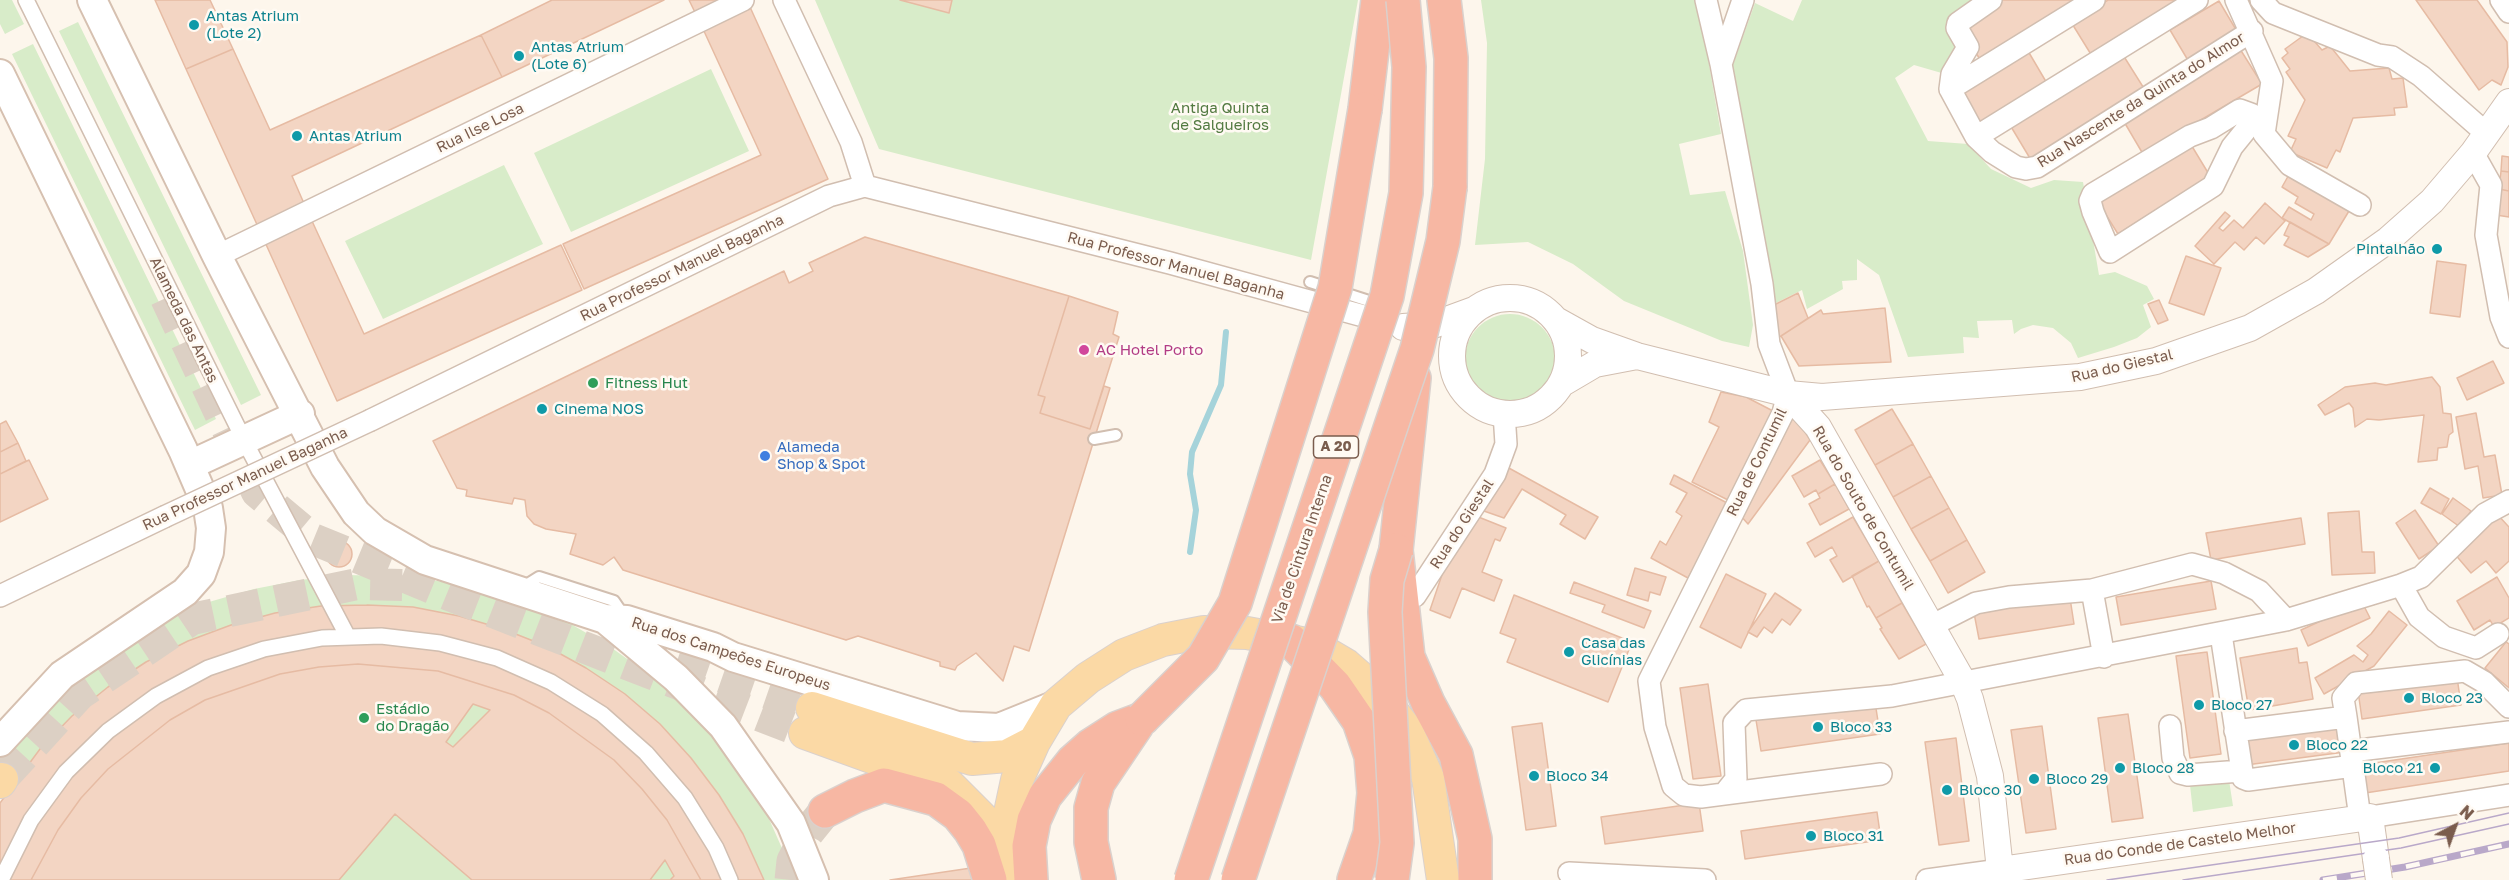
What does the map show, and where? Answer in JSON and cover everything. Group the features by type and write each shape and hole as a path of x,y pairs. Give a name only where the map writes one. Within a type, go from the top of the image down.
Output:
{"highway":[{"path":"1099,880 1091,842 1093,799 1098,783 1112,759 1142,719 1203,658 1235,603 1335,288 1365,109 1378,0"},
{"name":"Via de Cintura Interna","path":"1191,880 1387,296 1406,192 1409,67 1402,0"},
{"name":"A 20","path":"1239,880 1405,334 1443,241 1450,187 1451,58 1444,0"},
{"path":"1405,334 1396,550 1407,657 1456,755 1475,839 1475,880"},
{"path":"1392,880 1397,843 1385,612 1388,580 1396,550"},
{"path":"1291,641 1335,686 1359,721 1371,756 1374,793 1370,834 1354,880"},
{"path":"825,811 884,785 936,800 958,815 980,845 1010,876 1029,846 1032,828 1045,796 1073,761 1090,746 1118,729 1142,719"}],"main road":[{"path":"92,0 217,256 296,407 187,457"},
{"path":"0,74 187,457 208,508 211,528 209,552 201,574 185,592 62,675 0,742"},
{"name":"Rua dos Campeões Europeus","path":"296,407 340,493 356,513 375,531 425,560 616,620 714,647 733,657 957,726 999,728 1056,705"},
{"path":"616,620 723,726 791,823 813,880"},
{"path":"1010,876 1008,822 1017,780 1034,742 1056,705 1088,678 1124,655 1163,640 1204,632 1246,633 1312,645 1346,665 1377,692 1406,729 1428,778 1443,880"},
{"path":"1010,876 987,823 958,792 940,780 808,721 972,759 1007,756 1034,742"},
{"path":"884,785 940,780"},
{"path":"1426,880 1437,849"}],"street":[{"name":"Alameda das Antas","path":"26,0 240,432 348,637"},
{"name":"Rua Ilse Losa","path":"217,256 743,0"},
{"path":"784,0 851,142 865,186"},
{"path":"1706,0 1721,64"},
{"name":"Rua de Contumil","path":"1743,0 1721,64 1762,284 1769,344 1788,394 1783,413 1649,681 1655,727 1672,786 1684,795 1701,797 1881,774"},
{"path":"1950,90 1952,74 1968,48 1957,28 1958,23 1991,0"},
{"path":"1950,90 2094,0"},
{"path":"1977,137 2197,0"},
{"path":"2236,0 2252,31 2272,81 2259,121 2232,147 2214,186 2110,252 2093,212 2090,201 2093,194 2190,136 2211,128 2240,110 2251,114 2259,121 2264,134 2290,165 2360,205"},
{"path":"2261,0 2272,13 2378,55 2392,57 2421,76 2480,143 2491,185 2486,235 2501,317 2509,337"},
{"path":"2501,0 2509,12"},
{"name":"Rua Nascente da Quinta do Almor","path":"1950,90 1977,137 1992,152 2016,167 2026,169 2037,167 2252,31"},
{"name":"Rua do Giestal","path":"1556,320 1592,340 1637,356 1788,394 1822,397 2080,377 2156,362 2250,328 2316,291 2388,240 2432,201 2480,143 2509,102"},
{"name":"Rua Professor Manuel Baganha","path":"0,596 371,420 829,196 865,186 1170,263 1405,334 1426,344 1454,372"},
{"path":"1508,298 1526,300 1542,308 1556,320 1564,335 1568,351 1567,368 1561,384 1551,397 1537,407 1521,413 1504,413 1487,409 1473,400 1461,387 1454,372 1452,355 1455,338 1462,323 1474,310 1490,302 1508,298"},
{"name":"Rua Professor Manuel Baganha","path":"1405,334 1474,310"},
{"name":"Rua do Giestal","path":"1561,384 1595,364 1637,356"},
{"name":"Rua do Souto de Contumil","path":"1788,394 1818,427 1963,682"},
{"name":"Rua do Giestal","path":"1415,596 1495,474 1506,444 1504,413"},
{"path":"1724,794 1736,779 1734,723 1746,710 1892,696 2104,657 2286,620 2421,577 2486,514 2509,501"},
{"path":"1931,626 1976,603 2009,597 2092,590 2192,564 2224,573 2259,591 2286,620"},
{"path":"2401,585 2419,617 2444,637 2476,648 2498,634"},
{"path":"2092,590 2104,657"},
{"path":"2221,634 2241,771 2243,778 2248,780 2352,758 2509,732"},
{"path":"1,880 32,820 66,772 108,731 156,696 208,668 264,649 322,638 381,636 440,643 497,658 551,682 602,714 646,753 685,798 716,848 730,880"},
{"path":"2377,870 2352,758 2343,698 2356,683 2465,671 2484,682 2509,707"},
{"path":"1963,682 1970,699 1990,776 2000,870"},
{"path":"2235,731 2346,717"},
{"path":"2170,726 2173,758 2180,773 2188,776 2241,771"},
{"name":"Rua do Conde de Castelo Melhor","path":"1927,880 2365,818 2509,795"},
{"path":"1569,873 1705,880"}],"lane":[{"path":"1310,282 1372,302 1405,334"},
{"path":"1094,439 1116,435"}],"green space":[{"path":"0,0 12,0 24,24 5,34 0,24"},
{"name":"Antiga Quinta de Salgueiros","path":"815,0 1358,0 1311,260 879,149"},
{"path":"1481,0 1698,0 1721,134 1679,144 1690,195 1725,191 1743,251 1753,325 1749,347 1722,341 1624,301 1573,264 1528,242 1475,245 1485,159 1487,43"},
{"path":"1802,0 1972,0 1952,22 1964,45 1945,74 1914,65 1895,78 1928,141 1968,144 1991,169 2031,188 2054,180 2083,182 2099,275 2115,272 2147,286 2154,299 2143,305 2151,327 2137,338 2078,358 2071,343 2053,328 2033,325 2014,334 2012,320 1977,321 1979,338 1963,337 1964,353 1908,357 1879,275 1857,259 1857,280 1842,281 1843,289 1807,309 1802,290 1774,304 1730,73 1755,3 1793,21"},
{"path":"78,22 261,395 241,405 59,31"},
{"path":"33,44 216,419 195,430 12,54"},
{"path":"711,69 749,151 571,232 534,153"},
{"path":"504,165 543,244 383,319 345,241"},
{"path":"1510,314 1527,317 1542,327 1552,342 1555,359 1552,376 1542,391 1527,401 1510,404 1493,401 1478,391 1468,376 1465,359 1468,342 1478,327 1493,317"},
{"name":"Estádio do Dragão","path":"346,575 392,576 438,581 483,591 527,605 569,623 609,646 647,673 682,703 714,736 766,812 796,880 0,880 0,803 11,785 0,777 0,757 51,699 166,620 209,602 254,589 300,580"},
{"path":"2229,780 2233,806 2193,812 2190,785"}],"building":[{"name":"Antas Atrium (Lote 2)","path":"155,0 210,0 233,49 186,69"},
{"name":"Antas Atrium (Lote 6)","path":"552,0 664,0 502,77 481,35"},
{"path":"689,0 747,0 750,7 703,29"},
{"path":"900,0 952,0 949,13"},
{"path":"2001,0 2080,0 1981,61 1959,26"},
{"path":"2108,0 2185,0 2092,56 2071,22"},
{"path":"2416,0 2477,0 2507,42 2508,67 2501,85 2492,80 2479,90"},
{"path":"2219,1 2238,33 2189,62 2170,30"},
{"path":"750,7 828,179 584,289 563,244 761,155 703,29"},
{"path":"2307,33 2322,50 2330,46 2350,71 2389,68 2392,79 2403,78 2407,107 2394,108 2395,115 2353,118 2340,152 2336,150 2327,168 2290,152 2296,139 2288,136 2305,100 2286,72 2290,69 2282,58 2288,53 2285,49"},
{"name":"Antas Atrium","path":"481,35 502,77 292,176 306,208 259,229 186,69 233,49 270,130"},
{"path":"2240,49 2262,84 2143,154 2123,120"},
{"path":"2028,51 2048,85 1980,125 1959,92"},
{"path":"2123,55 2145,90 2031,160 2010,125"},
{"path":"2190,143 2210,176 2118,234 2098,202"},
{"path":"2502,156 2509,157 2509,172 2501,171"},
{"path":"2291,171 2352,206 2329,244 2282,218 2289,207 2311,220 2314,214 2295,203 2298,197 2282,187"},
{"path":"2501,171 2509,172 2509,191 2499,189"},
{"path":"2499,189 2509,191 2509,217 2496,215"},
{"path":"2265,203 2285,221 2264,244 2256,237 2244,250 2235,242 2214,264 2195,246 2225,212 2230,216 2219,228 2223,231 2234,220 2243,228"},
{"path":"306,208 364,334 561,245 582,290 337,401 259,229"},
{"path":"2290,222 2329,244 2308,257 2284,245 2289,237 2284,235"},
{"name":"Alameda Shop & Spot","path":"865,237 1069,296 1038,395 1045,397 1040,413 1090,429 1104,386 1110,388 1029,651 1014,646 1003,681 976,653 957,666 955,670 940,666 940,662 858,636 846,640 623,570 614,557 603,565 570,554 576,534 546,529 534,524 527,516 525,500 514,498 512,504 466,496 467,490 457,488 433,441 784,271 789,283 813,271 809,263"},
{"path":"2186,256 2221,268 2204,315 2169,303"},
{"path":"2437,261 2466,265 2460,317 2430,313"},
{"path":"1798,293 1808,318 1778,338 1772,306"},
{"name":"AC Hotel Porto","path":"1069,296 1118,312 1113,334 1119,337 1090,429 1040,413 1045,397 1038,395"},
{"path":"2159,300 2168,320 2158,324 2148,304"},
{"path":"1885,308 1891,362 1799,366 1781,336 1821,310 1823,314"},
{"path":"2493,361 2504,383 2467,400 2457,378"},
{"path":"2432,377 2440,387 2443,413 2451,414 2453,432 2449,435 2447,447 2438,448 2437,460 2418,462 2424,415 2379,420 2367,419 2355,427 2353,408 2349,403 2325,415 2318,405 2345,387 2375,383 2386,385"},
{"path":"1721,392 1746,397 1773,411 1728,500 1692,482 1719,427 1709,422"},
{"path":"1892,409 1913,444 1875,465 1855,430"},
{"path":"2476,413 2484,457 2495,455 2502,495 2483,498 2478,466 2465,469 2456,417"},
{"path":"1787,417 1796,417 1810,440 1748,524 1740,515"},
{"path":"6,421 18,443 0,452 0,424"},
{"path":"18,443 26,461 0,474 0,452"},
{"path":"1913,444 1931,476 1893,497 1875,465"},
{"path":"29,460 48,499 0,522 0,474"},
{"path":"1820,460 1835,484 1818,494 1816,490 1804,497 1792,476"},
{"path":"1507,467 1598,517 1585,539 1560,524 1566,515 1522,489 1504,518 1481,510"},
{"path":"1674,475 1729,504 1688,578 1651,558 1660,541 1666,545 1682,516 1676,512 1687,493 1670,484"},
{"path":"1931,476 1949,508 1911,529 1893,497"},
{"path":"1835,484 1849,509 1820,525 1809,504 1820,498 1818,494"},
{"path":"2430,488 2449,499 2441,514 2421,503"},
{"path":"2453,498 2471,511 2460,527 2442,514"},
{"path":"1949,508 1967,540 1930,561 1911,529"},
{"path":"2415,510 2439,546 2419,559 2396,523"},
{"path":"2359,511 2362,552 2374,552 2375,573 2332,575 2328,513"},
{"path":"2497,514 2509,527 2509,561 2496,573 2486,561 2471,573 2453,552"},
{"path":"1476,516 1506,528 1500,541 1495,539 1482,572 1502,580 1494,601 1462,588 1450,618 1430,610 1447,560"},
{"path":"1853,517 1879,561 1843,582 1830,560 1837,556 1832,547 1815,557 1807,543"},
{"path":"2301,518 2305,544 2211,560 2206,533"},
{"path":"1967,540 1985,572 1948,593 1930,561"},
{"path":"339,541 348,545 352,554 348,563 339,567 330,563 326,554 330,545"},
{"path":"1879,561 1902,603 1876,618 1869,606 1867,607 1852,576"},
{"path":"1635,568 1666,577 1660,595 1650,592 1648,601 1627,595"},
{"path":"1726,574 1766,594 1741,648 1700,627"},
{"path":"2497,577 2509,598 2509,618 2494,627 2490,620 2474,630 2457,601"},
{"path":"2211,581 2216,609 2121,625 2116,597"},
{"path":"1574,582 1651,611 1644,628 1602,612 1605,605 1570,593"},
{"path":"1775,593 1801,610 1790,625 1782,619 1772,633 1764,627 1757,637 1748,632"},
{"name":"Casa das Glicínias","path":"1514,595 1632,642 1608,702 1507,662 1516,639 1500,633"},
{"path":"2070,598 2074,624 1979,639 1974,613"},
{"path":"2362,602 2370,618 2308,646 2301,630"},
{"path":"1902,603 1926,644 1899,659 1880,629 1882,628 1876,618"},
{"path":"321,606 413,607 459,616 503,629 546,646 586,668 625,694 660,724 691,758 719,795 743,834 764,880 701,880 667,820 642,789 614,760 549,713 514,695 438,671 358,664 319,667 280,674 205,700 170,720 108,769 81,798 58,830 31,880 0,880 0,803 40,749 72,716 108,687 146,662 188,641 231,625 275,613"},
{"path":"2389,611 2407,625 2374,666 2324,694 2315,678 2354,655 2363,662 2368,655 2357,646 2371,634"},
{"path":"2506,642 2509,644 2509,688 2485,668"},
{"path":"2297,648 2299,663 2307,662 2313,699 2249,710 2240,658"},
{"name":"Bloco 27","path":"2207,652 2221,754 2190,758 2176,656"},
{"path":"358,664 438,671 514,695 549,713 614,760 642,789 667,820 701,880 472,880 395,814 339,880 31,880 58,830 81,798 108,769 170,720 205,700 280,674 319,667"},
{"name":"Bloco 23","path":"2457,677 2461,705 2362,719 2358,691"},
{"path":"1708,684 1721,776 1693,779 1680,688"},
{"name":"Bloco 33","path":"1875,702 1880,734 1761,751 1756,720"},
{"path":"473,704 490,710 453,747 446,742"},
{"name":"Bloco 28","path":"2128,714 2143,818 2112,822 2098,718"},
{"name":"Bloco 34","path":"1542,723 1556,826 1526,830 1512,727"},
{"name":"Bloco 22","path":"2341,724 2345,752 2246,765 2242,737"},
{"name":"Bloco 29","path":"2042,726 2056,829 2026,833 2011,730"},
{"name":"Bloco 30","path":"1956,738 1969,841 1939,845 1925,742"},
{"name":"Bloco 21","path":"2509,743 2509,771 2365,793 2361,765"},
{"path":"1699,803 1703,831 1605,844 1601,817"},
{"name":"Bloco 31","path":"1877,812 1881,840 1745,859 1741,831"},
{"path":"665,860 674,876 670,880 650,880"},
{"path":"971,868 973,880 890,880"}],"waterway":[{"path":"1190,552 1196,510 1190,474 1192,452 1221,385 1226,332"}],"tunnel":[{"path":"166,298 257,492 313,539 449,595 805,733"},
{"path":"2,779 80,694 192,619 357,584 406,585"},
{"path":"677,661 812,708"},
{"path":"791,880 793,861 808,832 825,811"}],"tram line":[{"path":"2107,880 2399,838 2509,813"},
{"path":"2183,880 2401,848 2509,824"}],"railway":[{"path":"2323,880 2405,867 2509,844"}],"place":[{"name":"Antas Atrium (Lote 2)","path":"194,25"},
{"name":"Antas Atrium (Lote 6)","path":"519,56"},
{"name":"Antas Atrium","path":"297,136"},
{"name":"Pintalhão","path":"2437,249"},
{"name":"AC Hotel Porto","path":"1084,350"},
{"name":"Fitness Hut","path":"593,383"},
{"name":"Cinema NOS","path":"542,409"},
{"name":"Alameda Shop & Spot","path":"765,456"},
{"name":"Casa das Glicínias","path":"1569,652"},
{"name":"Bloco 23","path":"2409,698"},
{"name":"Bloco 27","path":"2199,705"},
{"name":"Estádio do Dragão","path":"364,718"},
{"name":"Bloco 33","path":"1818,727"},
{"name":"Bloco 22","path":"2294,745"},
{"name":"Bloco 28","path":"2120,768"},
{"name":"Bloco 21","path":"2435,768"},
{"name":"Bloco 34","path":"1534,776"},
{"name":"Bloco 29","path":"2034,779"},
{"name":"Bloco 30","path":"1947,790"},
{"name":"Bloco 31","path":"1811,836"}]}
